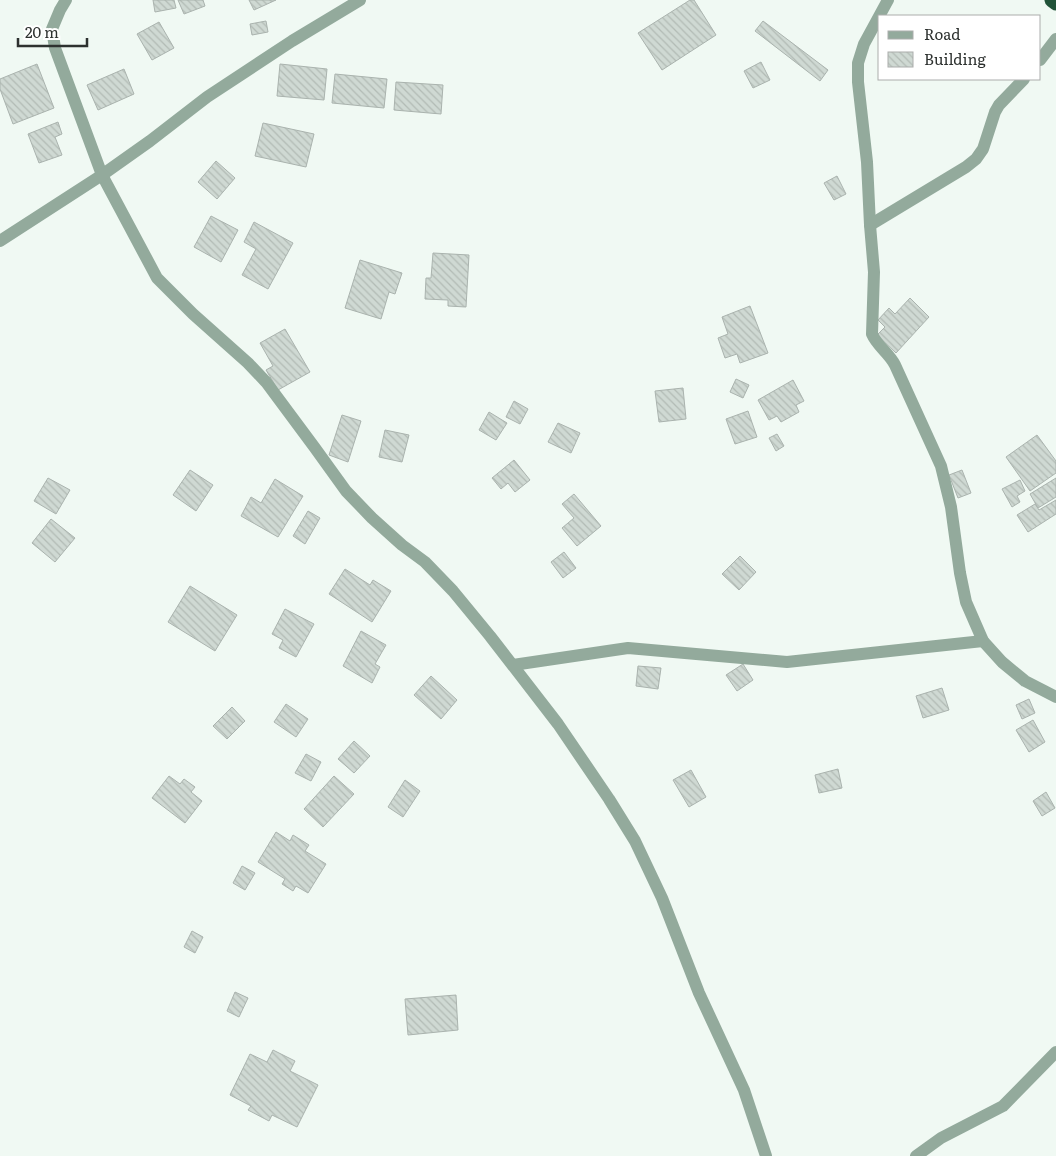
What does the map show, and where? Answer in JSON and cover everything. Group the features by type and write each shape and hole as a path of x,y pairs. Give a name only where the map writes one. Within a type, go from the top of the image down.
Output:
{"highway":[{"path":"1052,0 1056,3"}],"street":[{"path":"66,0 52,29 55,48 102,175 157,278 193,314 248,362 266,382 346,491 372,518 425,562 453,591 558,724 635,841 662,898 699,993 744,1090 766,1156"},
{"path":"0,241 102,175 207,97 360,0"},
{"path":"880,15 888,0"},
{"path":"878,18 864,44 858,63 874,272 872,334 874,340 890,356 895,365 941,466 951,507 966,602 983,641 1002,662 1025,682 1056,696"},
{"path":"1041,59 1056,39"},
{"path":"870,225 966,168 976,160 983,149 995,112 1023,80"},
{"path":"513,665 628,648 786,662 983,641"},
{"path":"916,1156 941,1138 1003,1106 1056,1052"}],"building":[{"path":"153,0 174,0 176,8 155,12"},
{"path":"178,0 203,0 205,6 184,14"},
{"path":"249,0 276,0 254,10"},
{"path":"690,0 694,0 716,35 662,70 638,33"},
{"path":"266,21 268,32 252,35 250,24"},
{"path":"763,21 828,70 820,81 755,31"},
{"path":"159,22 174,48 152,60 137,34"},
{"path":"761,62 770,80 753,88 744,71"},
{"path":"37,64 54,108 13,124 0,89 0,79"},
{"path":"280,64 327,69 324,100 277,96"},
{"path":"124,69 134,94 98,110 87,85"},
{"path":"335,74 387,79 384,108 332,103"},
{"path":"396,82 443,85 441,114 394,110"},
{"path":"58,122 62,134 55,137 62,155 39,163 28,134"},
{"path":"263,123 314,134 306,167 255,156"},
{"path":"216,161 235,178 217,199 198,182"},
{"path":"837,176 846,194 834,200 824,183"},
{"path":"211,216 238,230 221,262 194,247"},
{"path":"254,222 293,243 268,289 242,275 256,249 244,242"},
{"path":"433,253 469,255 466,307 448,306 448,300 425,299 426,278 431,278"},
{"path":"360,260 402,273 395,294 389,292 381,319 345,308"},
{"path":"910,298 929,317 896,353 877,335 885,327 878,320 889,308 895,314"},
{"path":"750,306 768,353 740,363 737,354 725,358 718,338 728,334 722,317"},
{"path":"285,329 310,372 278,390 266,370 273,366 260,343"},
{"path":"736,379 749,385 743,398 730,392"},
{"path":"793,380 804,401 796,405 799,412 781,422 777,416 769,420 758,400"},
{"path":"683,388 686,419 659,422 655,391"},
{"path":"514,401 528,409 520,424 506,417"},
{"path":"748,411 757,437 735,444 726,419"},
{"path":"489,412 507,423 496,440 479,430"},
{"path":"342,415 361,421 348,462 329,455"},
{"path":"558,423 580,433 571,453 548,442"},
{"path":"385,430 409,435 402,462 379,457"},
{"path":"777,434 784,446 776,451 769,438"},
{"path":"1037,435 1056,461 1056,473 1030,491 1006,457"},
{"path":"514,460 530,480 515,492 508,483 501,489 492,478"},
{"path":"190,470 213,485 196,511 173,495"},
{"path":"962,470 971,493 958,498 949,475"},
{"path":"48,478 70,490 56,514 34,501"},
{"path":"1056,478 1056,497 1038,508 1030,494"},
{"path":"275,479 303,496 278,537 241,516 251,497 261,503"},
{"path":"1020,480 1025,491 1017,496 1020,502 1012,507 1002,489"},
{"path":"574,494 601,526 577,546 562,528 574,518 562,504"},
{"path":"1056,500 1056,514 1028,532 1017,515 1035,504 1039,510"},
{"path":"308,511 320,518 305,544 293,536"},
{"path":"51,519 75,538 55,562 32,543"},
{"path":"564,552 576,568 563,578 551,562"},
{"path":"740,556 756,572 739,590 722,574"},
{"path":"345,569 370,585 373,580 391,591 372,622 329,594"},
{"path":"190,586 237,615 215,651 168,622"},
{"path":"285,609 314,624 296,657 279,648 283,640 272,634"},
{"path":"361,631 386,645 375,664 380,667 372,683 343,666"},
{"path":"743,664 753,680 737,691 726,675"},
{"path":"638,666 661,668 658,689 636,686"},
{"path":"431,676 457,700 441,719 414,695"},
{"path":"942,688 949,710 923,718 916,696"},
{"path":"1029,699 1035,713 1022,719 1016,705"},
{"path":"286,704 308,719 296,737 274,722"},
{"path":"232,707 245,721 227,739 213,726"},
{"path":"1033,720 1045,742 1029,752 1016,730"},
{"path":"354,741 370,756 354,773 338,759"},
{"path":"306,754 321,762 311,781 295,773"},
{"path":"838,769 842,788 819,793 815,775"},
{"path":"691,770 706,797 689,807 673,780"},
{"path":"169,776 180,784 184,779 195,787 191,792 202,801 185,823 152,798"},
{"path":"334,776 354,794 323,827 304,809"},
{"path":"405,780 420,791 403,817 388,807"},
{"path":"1046,792 1055,808 1042,816 1033,801"},
{"path":"276,832 290,841 293,835 309,845 305,851 326,864 308,893 296,886 293,891 282,884 285,879 258,862"},
{"path":"242,866 255,873 245,890 233,883"},
{"path":"192,931 203,937 195,953 184,947"},
{"path":"235,992 248,998 239,1017 227,1011"},
{"path":"456,995 458,1030 408,1035 405,999"},
{"path":"273,1050 295,1061 290,1071 318,1085 297,1127 272,1115 269,1121 248,1110 251,1106 230,1095 250,1054 267,1062"}]}
